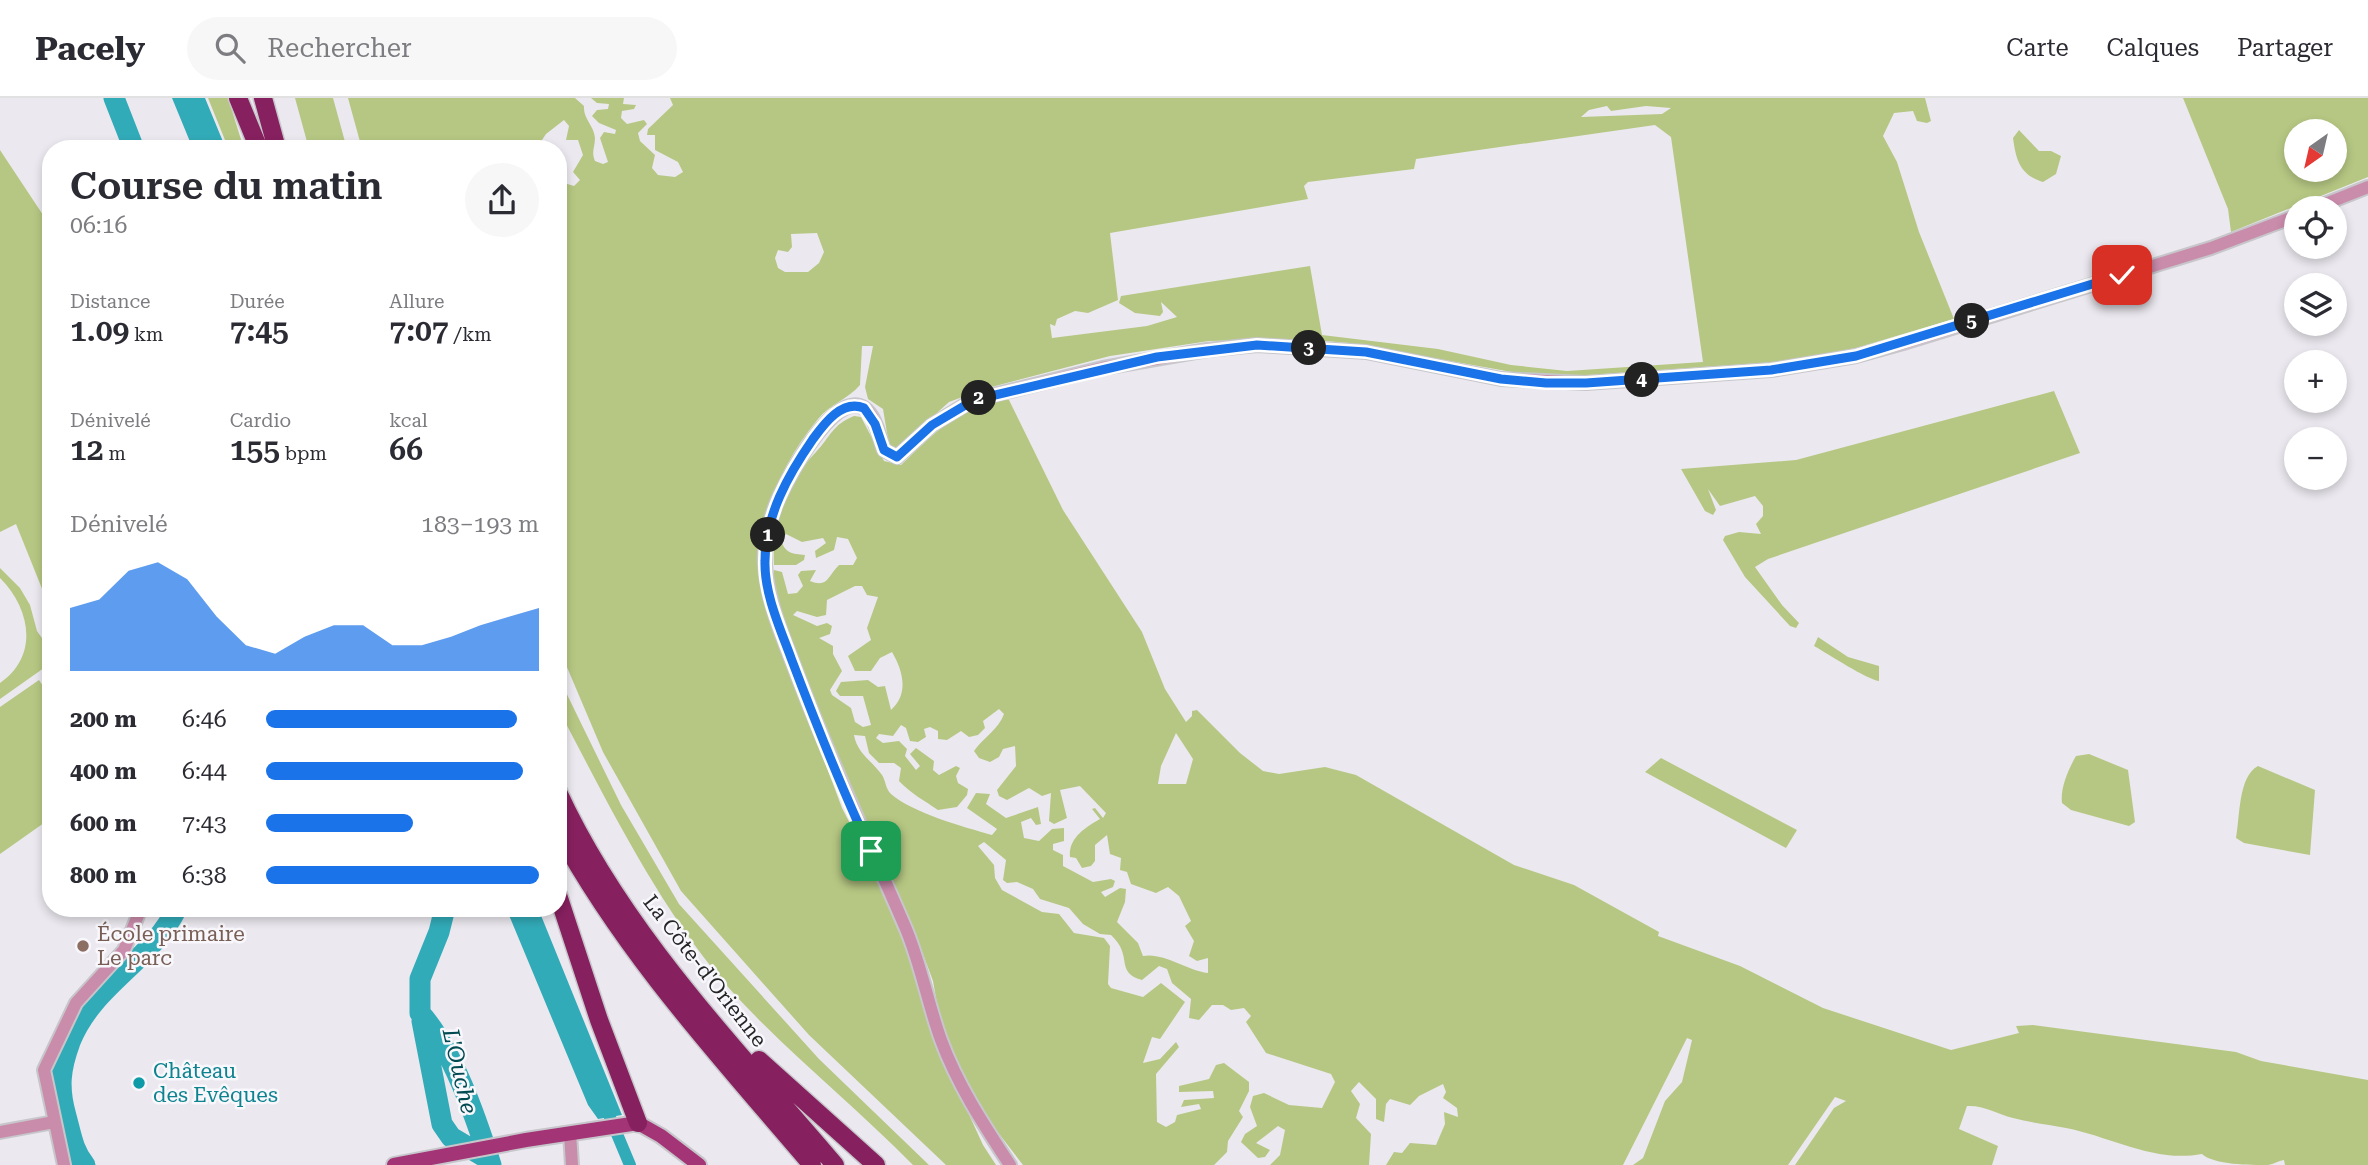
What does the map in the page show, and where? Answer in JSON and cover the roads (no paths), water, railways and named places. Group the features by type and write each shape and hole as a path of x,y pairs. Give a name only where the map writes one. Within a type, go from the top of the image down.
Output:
{"highway":[{"path":"238,98 255,140"},
{"path":"252,98 264,140"},
{"path":"263,98 275,140"},
{"name":"La Côte-d'Orienne","path":"567,808 612,888 699,1004 835,1165"},
{"name":"La Côte-d'Orienne","path":"567,846 588,883 640,958 812,1165"},
{"path":"565,917 633,1124"},
{"path":"699,1004 876,1165"}],"main road":[{"path":"400,1164 498,1145 633,1124 683,1151 699,1165"}],"street":[{"path":"2345,196 2368,187"},
{"path":"1010,1165 975,1114 949,1059 907,933 843,790 800,681 769,590 764,562 769,530 784,486 822,427 838,411 859,406 870,414 884,450 897,457 932,425 974,400 1157,357 1257,345 1366,352 1501,379 1546,383 1653,379 1782,369 1856,356 1903,343 2211,248 2284,221"},
{"path":"64,1165 44,1070 76,1003 124,950 137,917"},
{"path":"0,1132 54,1122"},
{"path":"570,1133 572,1165"}],"water":[{"path":"172,98 205,98 222,140 189,140"},
{"path":"510,917 542,917 622,1115 598,1119 588,1105"}],"waterway":[{"name":"L'Ouche","path":"114,98 130,140"},
{"path":"85,1165 73,1142 63,1106 62,1070 70,1042 93,1004 153,944 172,917"},
{"name":"L'Ouche","path":"443,917 420,979 420,1013 453,1065 471,1106 491,1165"},
{"name":"L'Ouche","path":"422,1021 442,1124 451,1137 488,1159"},
{"path":"604,1103 630,1165"}],"place":[{"name":"École primaire Le parc","path":"83,946"},
{"name":"Château des Evêques","path":"139,1083"}]}
